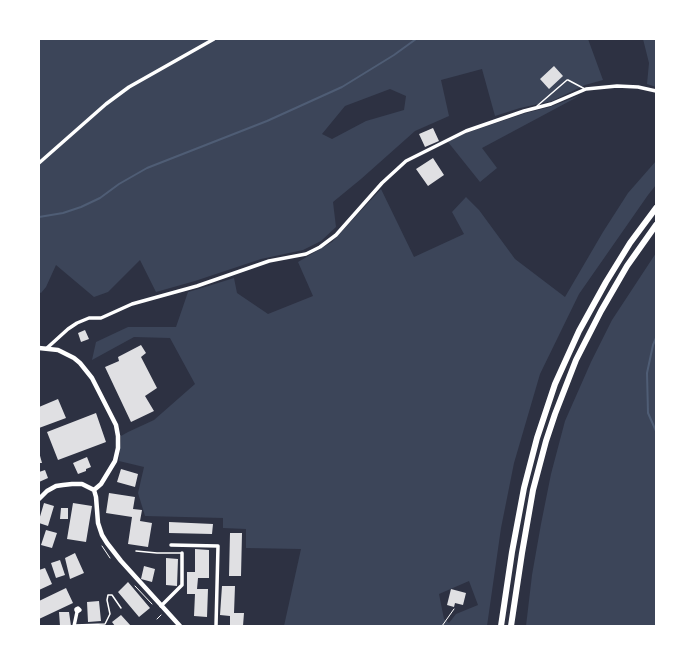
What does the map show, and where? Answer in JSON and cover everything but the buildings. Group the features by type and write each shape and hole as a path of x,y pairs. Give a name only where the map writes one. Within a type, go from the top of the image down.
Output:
{"highway":[{"path":"501,626 513,545 524,488 537,438 555,384 579,331 606,282 630,243 656,208"},
{"path":"511,626 533,490 555,414 576,360 601,311 627,266 656,225"}],"street":[{"path":"39,163 106,104 129,87 214,39"},
{"path":"46,348 68,329 89,318 101,318 132,304 197,286 269,262 306,254 320,247 336,235 382,183 406,161 466,131 551,104 586,89 617,86 638,87 656,91"},
{"path":"39,348 58,350 74,358 92,378 116,425 118,448 115,461 101,484 94,490"},
{"path":"39,499 47,490 56,486 82,484 94,490 98,523 102,535 107,543 121,562 180,626"},
{"path":"171,545 218,546 216,626"},
{"path":"161,606 182,585 182,553"},
{"path":"74,626 77,612"}],"lane":[{"path":"535,108 566,80 586,89"},
{"path":"136,551 182,553"},
{"path":"74,626 105,624 110,614 107,600 108,595 112,595 121,608"}],"path":[{"path":"442,626 454,609"},
{"path":"157,619 162,614"}],"shaded area":[{"path":"39,39 588,39 603,80 585,85 552,101 520,108 495,116 482,69 441,80 449,116 415,131 333,202 336,227 321,241 303,250 261,259 156,292 140,260 108,292 94,297 56,265 46,287 41,293 39,292","holes":["390,89 406,96 404,110 366,121 332,139 322,134 345,106"]},
{"path":"643,39 656,39 656,87 647,84 649,63"},
{"path":"581,95 482,148 497,168 480,182 448,142 466,133 526,113 550,107"},
{"path":"656,161 656,185 579,294 540,374 514,463 501,528 487,626 284,626 301,549 246,548 246,529 223,528 223,518 145,516 138,493 144,467 119,461 121,436 154,420 195,384 170,338 134,337 92,360 96,342 128,327 176,327 188,292 234,278 237,293 268,314 313,296 298,262 332,242 381,189 414,257 464,234 452,212 466,197 479,210 515,259 565,297 628,193","holes":["469,581 478,605 456,614 449,623 444,619 439,594"]},
{"path":"656,253 656,626 526,626 532,575 541,524 551,474 565,421 591,362 612,320"}],"waterway":[{"path":"39,217 63,213 81,207 100,198 119,184 147,168 267,121 342,87 394,55 416,39"},
{"path":"656,338 647,373 648,413 656,431"}]}
